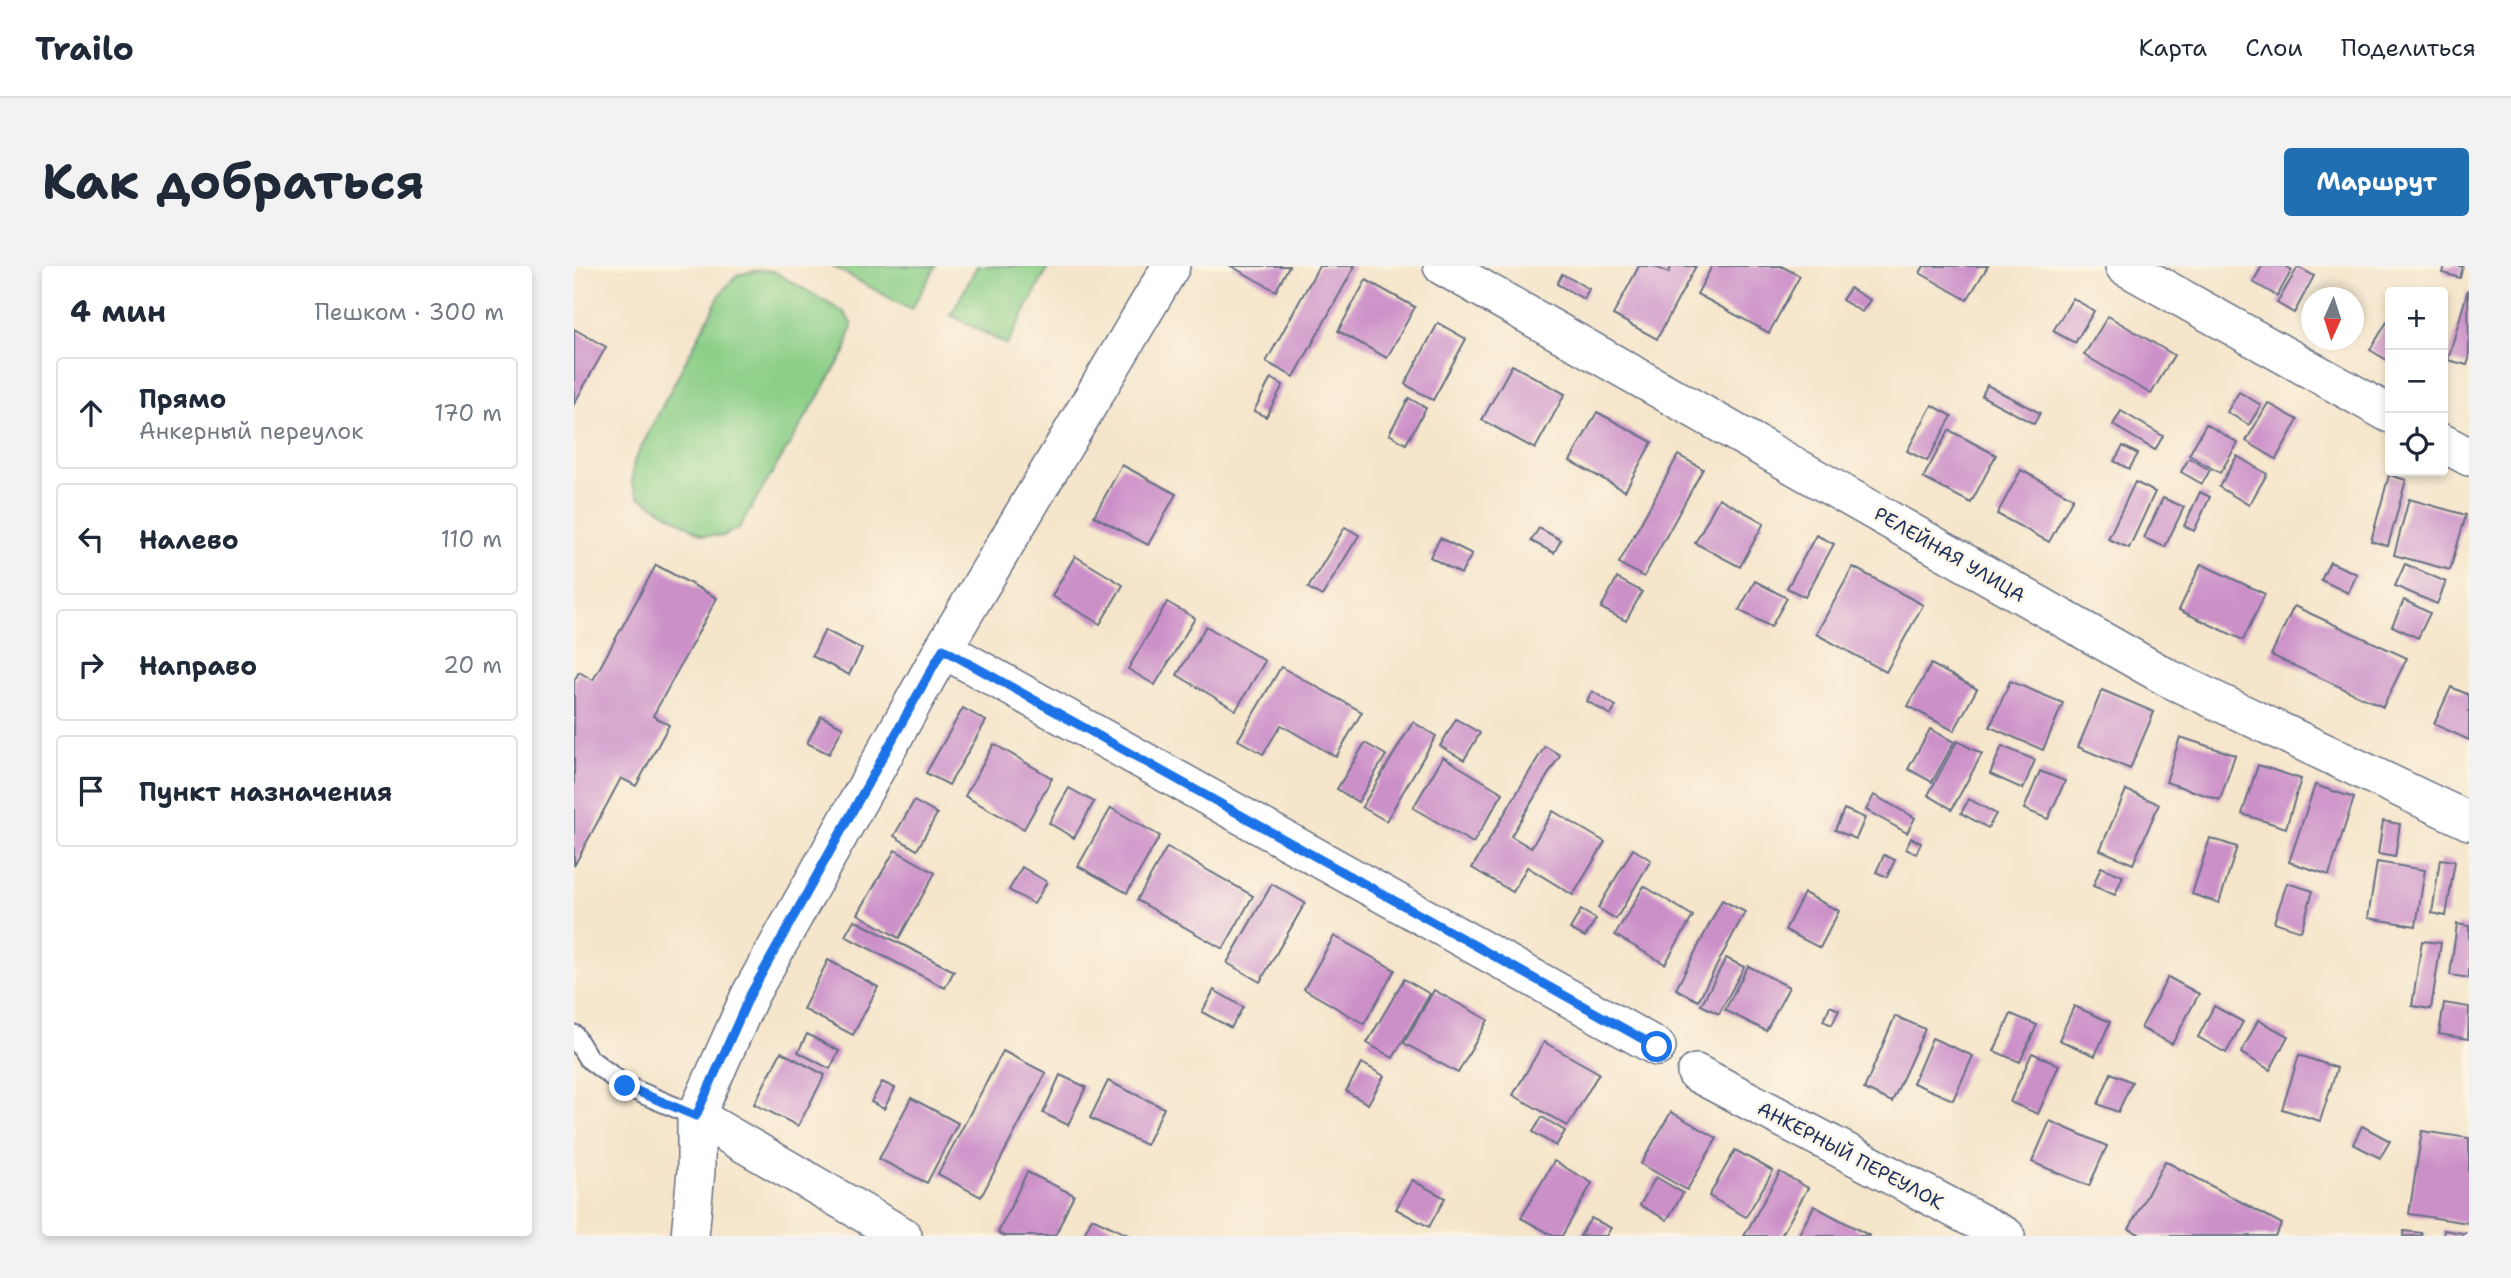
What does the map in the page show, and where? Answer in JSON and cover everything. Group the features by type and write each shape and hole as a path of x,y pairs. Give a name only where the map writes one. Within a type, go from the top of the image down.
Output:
{"street":[{"path":"690,1236 696,1171 696,1116 750,995 943,649 1171,266"},
{"name":"РЕЛЕЙНАЯ УЛИЦА","path":"1442,266 2168,678 2469,821"},
{"path":"2124,266 2388,413"},
{"path":"2448,446 2469,457"},
{"path":"943,649 1657,1047"},
{"name":"АНКЕРНЫЙ ПЕРЕУЛОК","path":"1696,1073 2006,1236"},
{"path":"696,1116 903,1236"}],"lane":[{"path":"574,1035 581,1065 696,1116"}],"green space":[{"path":"832,266 936,266 911,310"},
{"path":"977,266 1049,266 1007,345 951,315"},
{"path":"759,270 773,271 845,313 852,325 845,352 739,528 723,536 703,535 638,496 632,482 634,461 721,293 737,275"}],"building":[{"path":"1231,266 1289,266 1276,291"},
{"path":"1319,266 1355,266 1294,377 1266,362"},
{"path":"1639,266 1654,266 1668,273 1672,266 1696,266 1657,339 1613,315"},
{"path":"1712,266 1781,266 1800,276 1769,333 1697,294"},
{"path":"1924,266 1988,266 1967,300 1920,273"},
{"path":"2262,266 2285,266 2292,270 2277,296 2253,282"},
{"path":"2445,266 2463,266 2460,278 2443,273"},
{"path":"2298,267 2314,276 2308,287 2301,287 2301,300 2294,313 2277,303"},
{"path":"1562,274 1589,289 1584,299 1557,284"},
{"path":"1366,280 1415,307 1387,358 1338,331"},
{"path":"1850,288 1870,300 1862,312 1842,300"},
{"path":"2468,289 2469,359 2467,365 2448,360"},
{"path":"2073,298 2094,311 2075,343 2053,331"},
{"path":"2108,316 2174,355 2151,394 2084,355"},
{"path":"1438,323 1466,339 1433,400 1405,384"},
{"path":"2385,325 2385,359 2370,350"},
{"path":"574,329 606,347 574,404"},
{"path":"1512,365 1565,394 1535,449 1482,420"},
{"path":"1271,378 1283,385 1266,417 1254,411"},
{"path":"1987,385 2040,413 2034,424 1982,396"},
{"path":"2239,392 2261,405 2249,425 2227,412"},
{"path":"1409,398 1426,408 1406,444 1389,434"},
{"path":"2268,403 2298,420 2276,459 2246,441"},
{"path":"1932,405 1952,416 1927,461 1907,451"},
{"path":"2121,411 2163,436 2155,450 2113,425"},
{"path":"1597,412 1652,442 1625,491 1570,461"},
{"path":"2206,424 2238,443 2220,473 2189,455"},
{"path":"1949,430 1996,455 1971,503 1923,478"},
{"path":"2123,446 2138,454 2129,469 2114,461"},
{"path":"1678,455 1703,469 1644,577 1619,563"},
{"path":"2237,456 2267,474 2249,505 2219,487"},
{"path":"2189,458 2210,470 2202,484 2181,472"},
{"path":"1122,465 1176,494 1148,545 1094,516"},
{"path":"2021,470 2073,498 2049,542 1997,514"},
{"path":"2389,476 2406,480 2388,546 2371,541"},
{"path":"2135,482 2155,492 2129,548 2108,539"},
{"path":"2200,492 2210,497 2194,531 2184,526"},
{"path":"1719,498 1764,523 1740,567 1695,543"},
{"path":"2163,498 2184,507 2165,547 2144,538"},
{"path":"2409,499 2466,515 2450,570 2394,555"},
{"path":"1345,527 1359,535 1322,596 1308,588"},
{"path":"1539,528 1561,540 1554,553 1531,541"},
{"path":"1816,535 1834,544 1805,597 1787,588"},
{"path":"1440,538 1472,554 1461,574 1430,557"},
{"path":"1075,556 1123,585 1100,624 1052,596"},
{"path":"2330,562 2357,574 2348,593 2321,580"},
{"path":"2201,564 2265,594 2243,640 2179,610"},
{"path":"2405,564 2446,582 2437,604 2395,586"},
{"path":"656,565 717,598 653,716 669,725 636,786 621,778 574,866 574,681 579,672 593,680"},
{"path":"1853,567 1923,605 1886,672 1816,634"},
{"path":"1617,578 1642,592 1626,621 1601,608"},
{"path":"1755,581 1787,598 1771,627 1739,610"},
{"path":"2404,600 2430,613 2418,638 2392,626"},
{"path":"1167,602 1195,618 1155,685 1128,669"},
{"path":"2294,606 2407,658 2383,707 2271,655"},
{"path":"1206,626 1265,661 1236,710 1177,675"},
{"path":"825,630 862,649 849,675 812,656"},
{"path":"1931,664 1977,689 1954,731 1908,706"},
{"path":"1281,667 1362,712 1336,757 1281,725 1263,754 1238,740"},
{"path":"2010,681 2063,703 2043,750 1990,727"},
{"path":"2451,687 2469,695 2469,740 2434,724"},
{"path":"2102,690 2154,712 2130,769 2078,747"},
{"path":"1592,691 1616,706 1611,715 1587,701"},
{"path":"963,708 986,721 949,785 926,773"},
{"path":"821,716 843,727 829,754 807,743"},
{"path":"1456,719 1480,733 1464,760 1440,746"},
{"path":"1413,722 1436,736 1386,821 1362,807"},
{"path":"1930,729 1954,742 1932,782 1908,769"},
{"path":"2180,737 2235,755 2220,800 2166,782"},
{"path":"1957,741 1982,754 1952,809 1928,795"},
{"path":"1365,743 1386,755 1358,802 1337,789"},
{"path":"994,744 1052,778 1024,829 965,796"},
{"path":"1545,746 1560,755 1511,836 1531,848 1553,811 1605,842 1573,895 1527,867 1513,892 1472,868"},
{"path":"2002,746 2035,760 2023,789 1990,774"},
{"path":"1443,757 1503,793 1473,843 1413,808"},
{"path":"2258,765 2301,779 2286,828 2242,814"},
{"path":"2040,771 2065,781 2048,819 2024,809"},
{"path":"2315,785 2354,798 2329,875 2289,862"},
{"path":"1069,788 1094,802 1074,838 1049,823"},
{"path":"2126,790 2159,804 2133,864 2100,850"},
{"path":"1874,795 1915,818 1907,833 1866,810"},
{"path":"1969,799 1996,814 1988,828 1961,813"},
{"path":"914,801 937,814 917,850 894,836"},
{"path":"1111,808 1160,836 1127,893 1078,866"},
{"path":"1844,809 1865,818 1856,839 1835,830"},
{"path":"2383,821 2400,824 2395,857 2378,854"},
{"path":"1911,838 1921,843 1916,854 1906,849"},
{"path":"2210,838 2237,847 2219,903 2192,894"},
{"path":"1167,847 1253,896 1223,949 1137,900"},
{"path":"1633,849 1651,860 1616,919 1598,908"},
{"path":"895,850 935,873 899,938 858,914"},
{"path":"1884,855 1895,860 1887,877 1876,872"},
{"path":"2440,859 2455,861 2446,916 2432,913"},
{"path":"2377,862 2425,870 2416,926 2368,918"},
{"path":"1022,867 1047,882 1034,904 1009,890"},
{"path":"2101,867 2123,876 2115,895 2093,886"},
{"path":"2287,883 2313,891 2301,931 2274,922"},
{"path":"1272,884 1305,903 1260,982 1227,963"},
{"path":"1644,886 1693,916 1665,964 1615,935"},
{"path":"1804,893 1839,911 1820,948 1785,930"},
{"path":"1722,900 1745,912 1698,1001 1676,989"},
{"path":"1581,910 1596,919 1585,937 1570,929"},
{"path":"854,920 954,971 945,988 845,936"},
{"path":"2457,924 2469,926 2469,978 2450,975"},
{"path":"1334,936 1395,970 1364,1024 1304,989"},
{"path":"2422,941 2441,943 2431,1009 2412,1006"},
{"path":"1726,958 1744,967 1719,1014 1701,1005"},
{"path":"828,960 878,987 853,1035 803,1009"},
{"path":"1748,966 1789,987 1766,1031 1725,1010"},
{"path":"2168,977 2199,994 2172,1044 2141,1028"},
{"path":"1404,979 1430,994 1393,1058 1367,1043"},
{"path":"1214,990 1243,1007 1231,1028 1202,1012"},
{"path":"1434,990 1488,1020 1458,1073 1404,1043"},
{"path":"2444,1003 2469,1007 2468,1039 2439,1034"},
{"path":"1830,1006 1839,1010 1832,1025 1823,1021"},
{"path":"2074,1006 2110,1022 2095,1056 2059,1040"},
{"path":"2214,1006 2243,1022 2226,1053 2198,1037"},
{"path":"2011,1014 2037,1025 2020,1062 1994,1051"},
{"path":"1895,1016 1925,1029 1892,1102 1864,1089"},
{"path":"2258,1020 2288,1036 2270,1070 2241,1053"},
{"path":"807,1034 839,1051 830,1069 798,1052"},
{"path":"1932,1038 1973,1056 1953,1100 1913,1083"},
{"path":"1544,1042 1599,1073 1568,1126 1513,1095"},
{"path":"1003,1051 1046,1073 981,1197 938,1174"},
{"path":"781,1052 825,1075 798,1126 754,1104"},
{"path":"2032,1053 2059,1065 2038,1114 2010,1102"},
{"path":"2299,1055 2337,1068 2320,1121 2282,1109"},
{"path":"1362,1063 1384,1076 1368,1104 1346,1091"},
{"path":"2111,1073 2132,1082 2118,1112 2098,1104"},
{"path":"1060,1075 1086,1087 1068,1125 1043,1113"},
{"path":"1108,1081 1164,1108 1146,1145 1090,1118"},
{"path":"882,1082 895,1088 884,1109 871,1102"},
{"path":"911,1098 958,1123 927,1183 879,1159"},
{"path":"1671,1112 1717,1138 1687,1190 1641,1164"},
{"path":"1542,1117 1565,1131 1556,1146 1533,1132"},
{"path":"2050,1121 2107,1146 2089,1186 2032,1162"},
{"path":"2362,1126 2390,1141 2380,1158 2353,1144"},
{"path":"2422,1131 2469,1138 2469,1223 2409,1214"},
{"path":"1735,1150 1773,1171 1746,1217 1709,1196"},
{"path":"1554,1161 1592,1183 1562,1236 1554,1236 1521,1218"},
{"path":"2165,1161 2282,1224 2275,1236 2143,1236 2129,1229"},
{"path":"1027,1172 1074,1195 1055,1236 1004,1236 998,1233"},
{"path":"1780,1172 1808,1188 1781,1236 1744,1236"},
{"path":"1656,1177 1683,1193 1667,1220 1640,1205"},
{"path":"1412,1180 1445,1198 1429,1227 1396,1209"},
{"path":"1814,1206 1870,1236 1798,1236"},
{"path":"1092,1218 1130,1236 1083,1236"},
{"path":"1591,1218 1611,1228 1606,1236 1580,1236"},
{"path":"2444,1230 2469,1234 2469,1236 2443,1236"},
{"path":"2404,1231 2422,1233 2421,1236 2403,1236"}],"route":[{"path":"625,1086 696,1116 750,995 943,649 1657,1047"}]}
